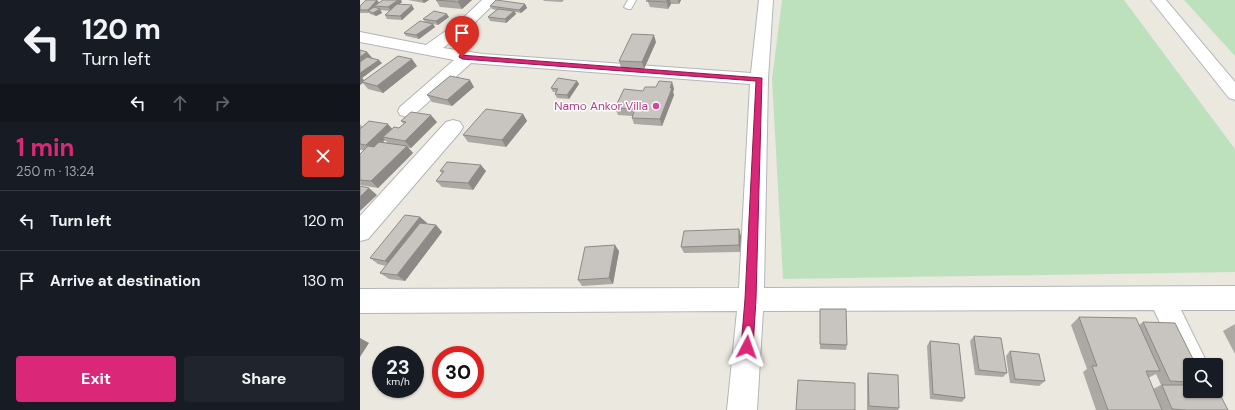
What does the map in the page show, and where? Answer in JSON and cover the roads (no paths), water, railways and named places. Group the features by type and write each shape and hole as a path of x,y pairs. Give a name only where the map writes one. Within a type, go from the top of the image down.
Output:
{"street":[{"path":"430,50 465,24 491,0"},
{"path":"742,410 751,299 759,79 766,0"},
{"path":"1158,0 1235,94"},
{"path":"360,37 467,58 759,79"},
{"path":"407,111 467,58"},
{"path":"360,232 453,126"},
{"path":"360,301 1235,298"},
{"path":"1162,299 1191,358"}],"place":[{"name":"Namo Ankor Villa","path":"656,106"}]}
